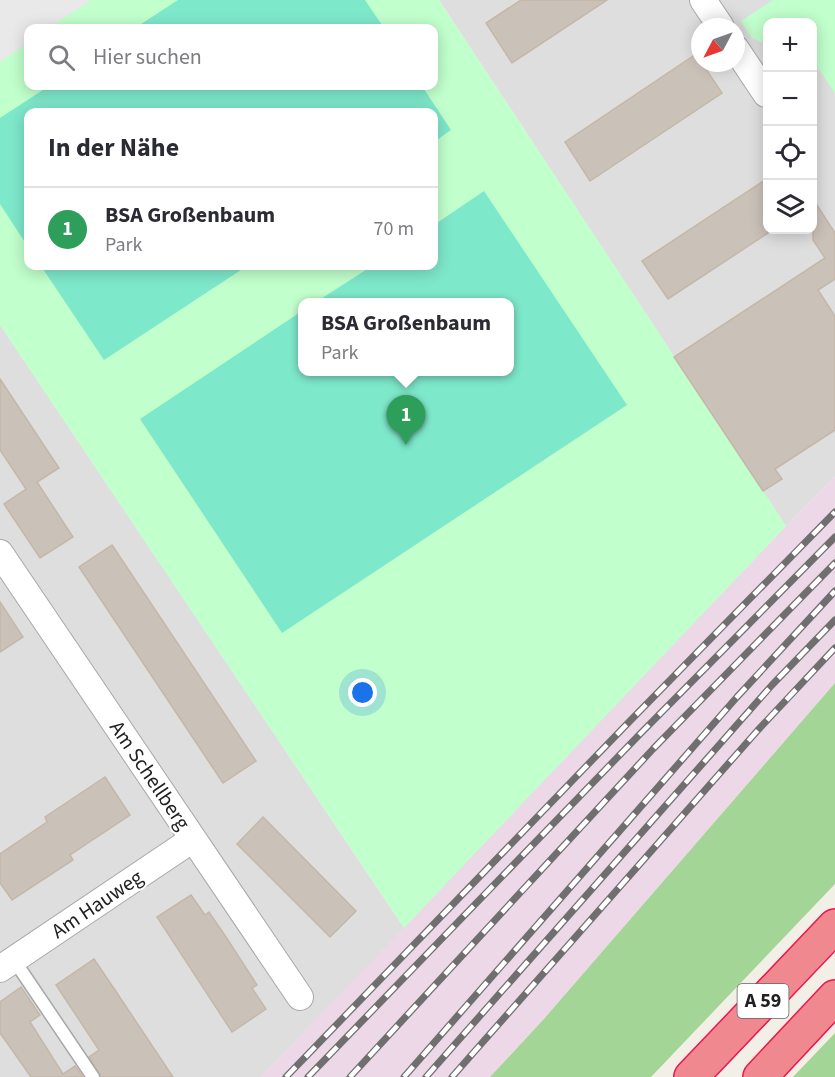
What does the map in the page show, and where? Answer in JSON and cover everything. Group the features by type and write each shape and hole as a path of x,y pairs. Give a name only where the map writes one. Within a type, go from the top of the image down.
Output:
{"highway":[{"name":"A 59","path":"691,1077 835,926"},
{"name":"A 59","path":"760,1077 835,997"}],"street":[{"path":"703,0 715,18"},
{"path":"745,62 763,90"},
{"name":"Am Schellberg","path":"0,553 11,577 194,839 300,997"},
{"name":"Am Hauweg","path":"7,964 194,839"}],"lane":[{"path":"7,964 93,1077"}],"shaded area":[{"path":"0,0 91,0 55,24 24,24 24,46 0,62"},
{"path":"439,0 835,0 835,477 786,526"},
{"path":"0,325 404,928 261,1077 0,1077"},
{"path":"835,477 835,683 543,1020 490,1077 261,1077 786,526"}],"green space":[{"path":"0,0 439,0 786,526 404,928 0,325"},
{"path":"178,0 365,0 381,24 141,24"},
{"path":"773,0 835,0 835,93 817,67 817,18 763,18 763,43 752,38 745,27 745,18"},
{"path":"43,90 425,90 436,108 24,108 24,241 0,204 0,118"},
{"path":"438,110 451,130 438,139"},
{"path":"484,191 627,405 282,633 140,419 298,314 298,376 514,376 514,298 322,298 366,270 438,270 438,222"},
{"path":"44,270 241,270 104,360"},
{"path":"835,683 835,884 651,1077 490,1077 543,1020"},
{"path":"835,1033 835,1077 793,1077"}],"building":[{"path":"521,0 607,0 512,63 486,23"},
{"path":"691,57 691,72 708,72 722,93 590,181 565,142"},
{"path":"763,181 763,234 766,234 668,299 642,261"},
{"path":"817,205 835,233 835,279 818,290 835,316 835,430 775,469 782,479 763,491 674,357 825,258 813,240 813,234 817,234"},
{"path":"0,379 59,468 37,482 73,537 40,558 4,504 26,489 0,450"},
{"path":"112,545 256,761 223,783 79,567"},
{"path":"0,602 23,637 0,652"},
{"path":"105,777 130,815 70,855 73,860 12,900 0,883 0,854 47,822 45,817"},
{"path":"263,817 356,911 330,937 237,844"},
{"path":"191,895 205,915 209,912 226,937 257,985 252,988 266,1009 232,1032 157,917"},
{"path":"94,959 173,1077 101,1077 89,1057 99,1050 56,985"},
{"path":"21,987 40,1015 30,1022 63,1074 75,1066 83,1077 31,1077 0,1033 0,1002"}],"railway":[{"path":"286,1077 835,512"},
{"path":"308,1077 640,734 835,537"},
{"path":"350,1077 653,749 835,563"},
{"path":"404,1077 737,697 835,591"},
{"path":"426,1077 772,685 835,620"},
{"path":"452,1077 758,730 835,648"}],"place":[{"name":"BSA Großenbaum","path":"406,445"}]}
